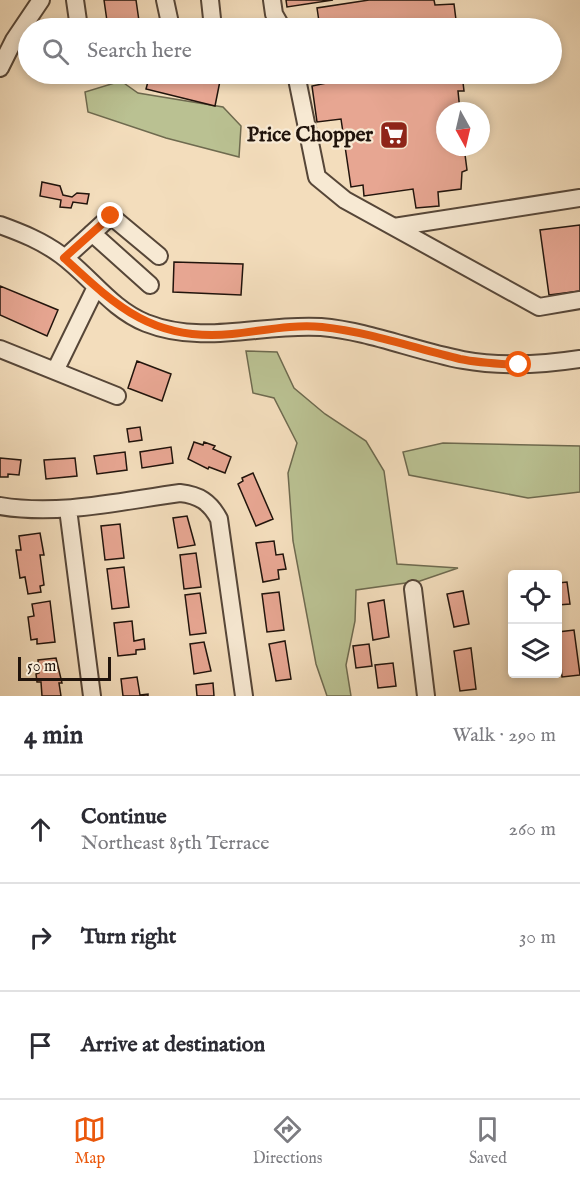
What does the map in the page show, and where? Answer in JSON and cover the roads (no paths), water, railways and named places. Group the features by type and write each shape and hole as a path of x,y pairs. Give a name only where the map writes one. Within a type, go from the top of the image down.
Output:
{"street":[{"path":"29,18 41,0"},
{"path":"75,0 78,18"},
{"path":"165,0 169,18"},
{"path":"210,0 212,18"},
{"path":"272,0 276,18"},
{"path":"0,68 18,34"},
{"path":"298,84 317,177 345,200 539,307 580,300"},
{"path":"394,227 580,198"},
{"path":"64,258 111,216 159,256"},
{"path":"0,225 36,239 64,258 121,309 146,323 198,335 289,327 321,327 358,333 463,360 519,365 580,359"},
{"path":"92,233 150,285"},
{"path":"55,371 96,287"},
{"path":"0,349 117,396"},
{"path":"0,506 44,510 68,509 180,493 194,494 203,500 219,519 244,696"},
{"path":"68,509 92,696"},
{"path":"413,589 426,696"}],"place":[{"name":"Price Chopper","path":"394,135"}]}
